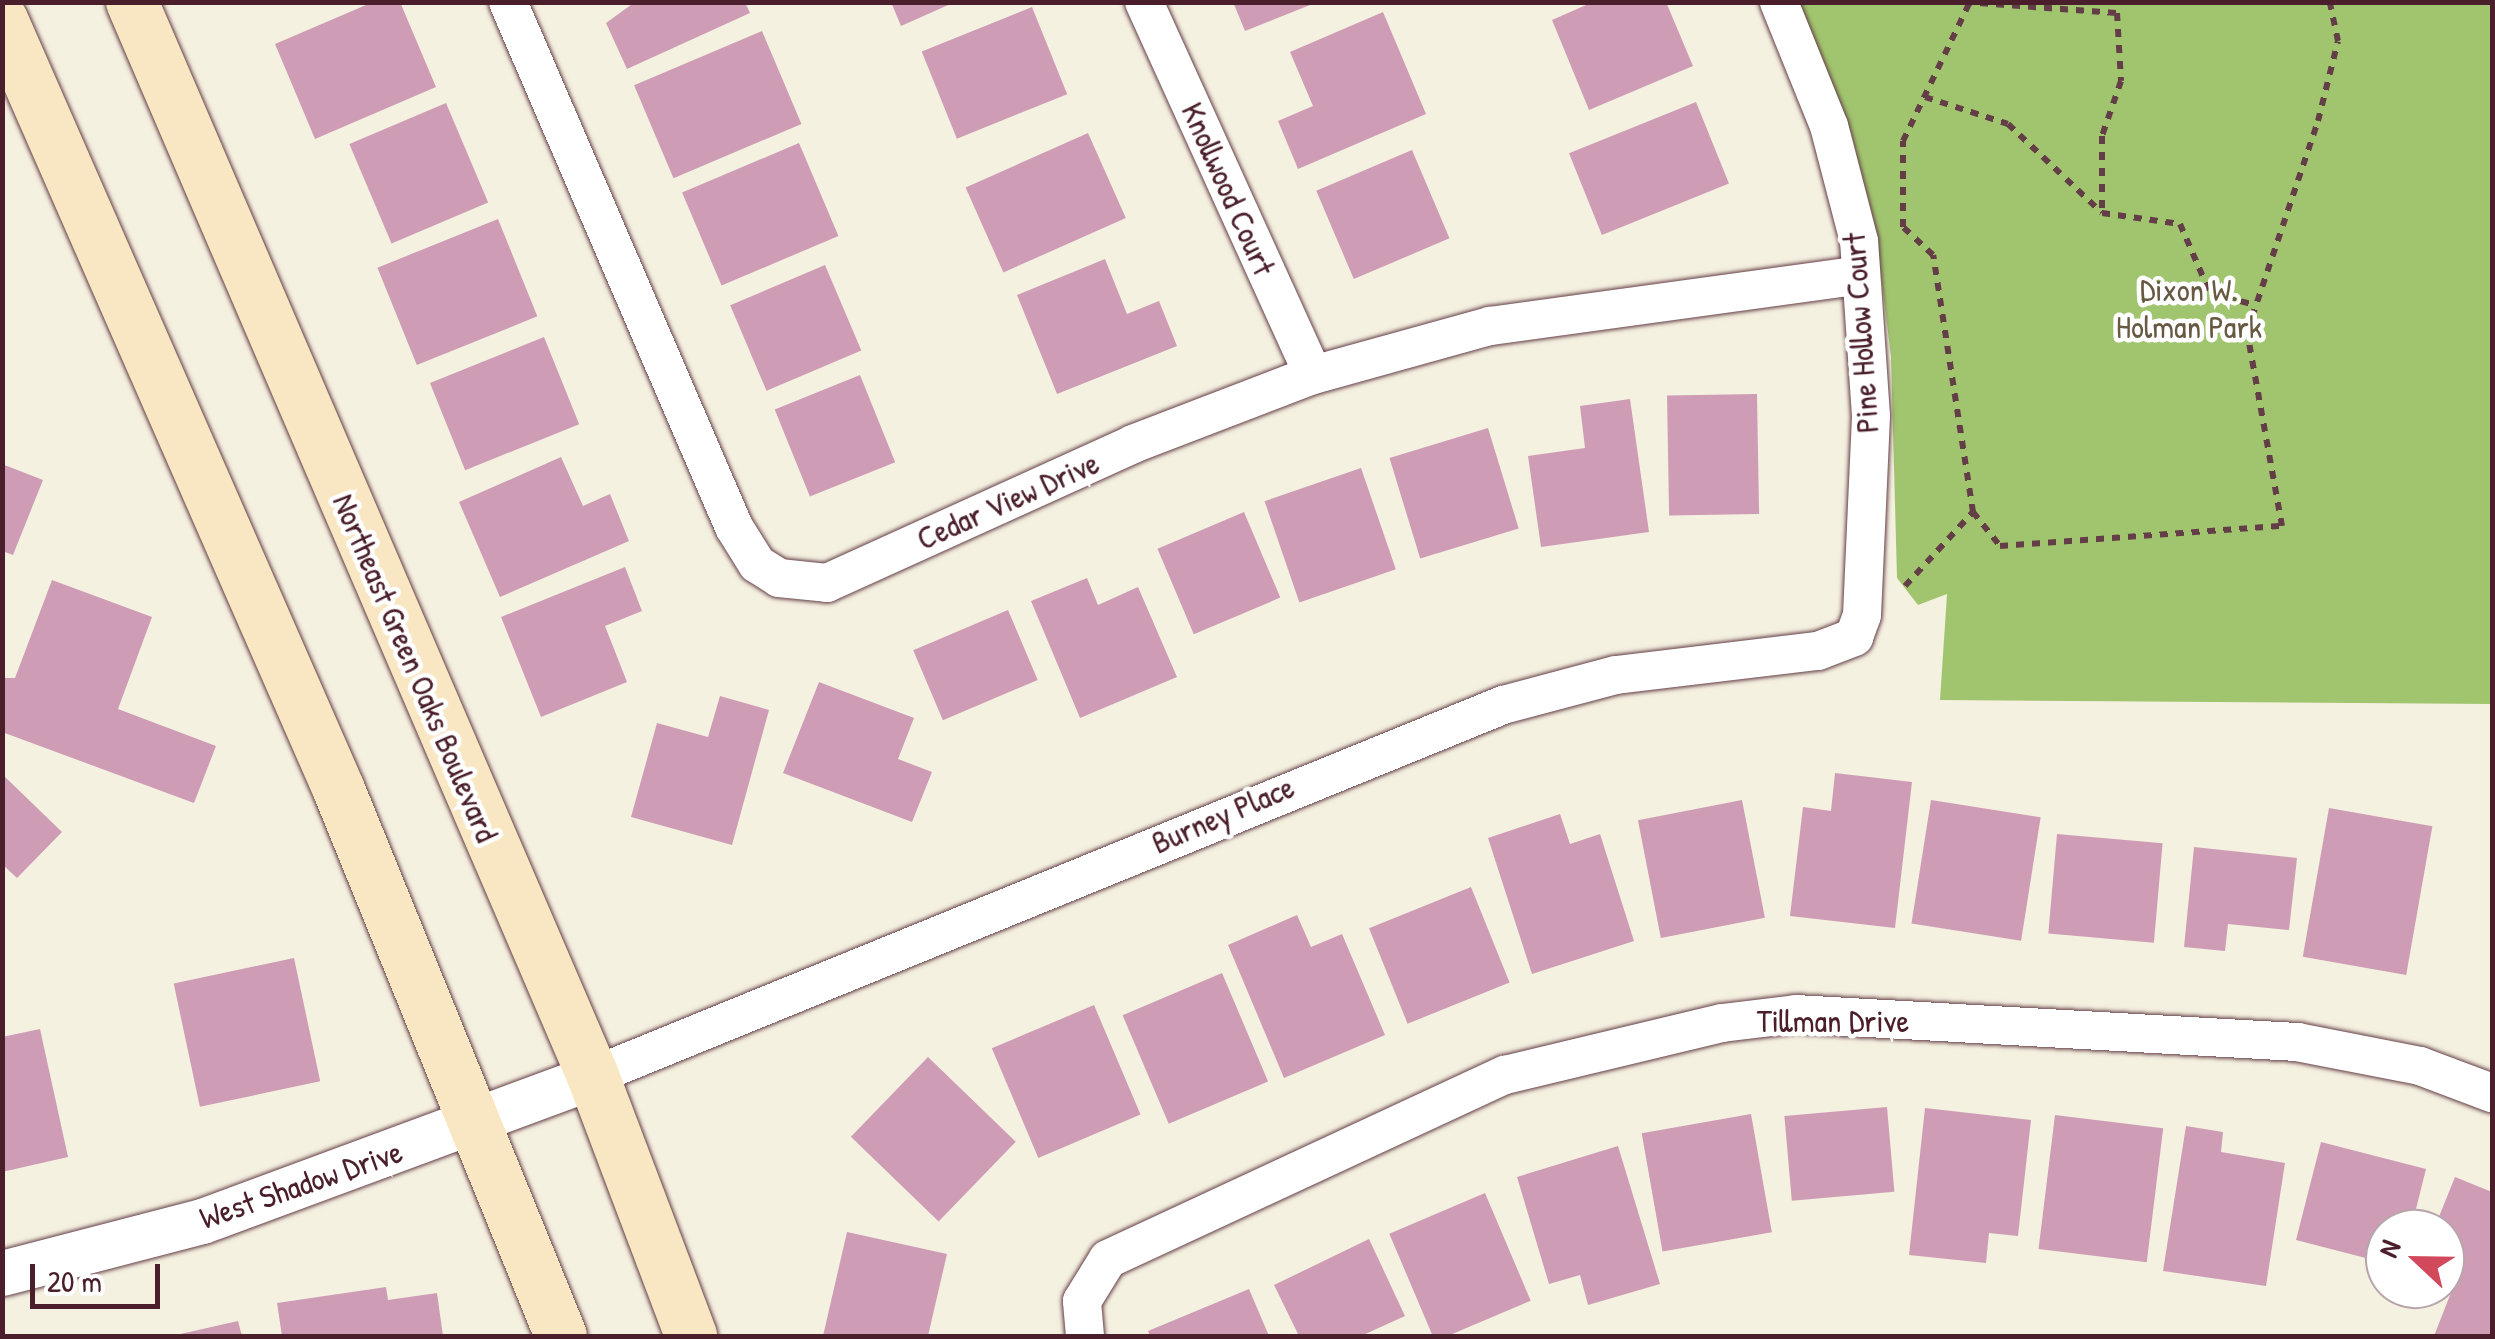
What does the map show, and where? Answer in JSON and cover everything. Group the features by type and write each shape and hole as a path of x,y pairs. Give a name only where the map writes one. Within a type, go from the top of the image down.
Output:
{"main road":[{"name":"Northeast Green Oaks Boulevard","path":"132,2 592,1076 691,1336"},
{"path":"2,20 339,790 562,1336"}],"street":[{"name":"Cedar View Drive","path":"508,2 734,528 757,564 779,578 827,583 1133,444 1313,376 1490,326 1861,275"},
{"name":"Knollwood Court","path":"1144,2 1313,376"},
{"name":"Pine Hollow Court","path":"1779,2 1829,126 1861,275 1870,416 1862,615"},
{"name":"Burney Place","path":"592,1076 1503,705 1616,675 1818,651 1854,637 1862,615"},
{"name":"Tillman Drive","path":"1086,1336 1082,1301 1098,1270 1505,1075 1722,1023 1796,1014 2298,1042 2420,1066 2492,1093"},
{"name":"West Shadow Drive","path":"2,1273 202,1221 473,1125 592,1076"}],"path":[{"path":"2102,213 2102,136 2120,81 2118,13 1967,3 1904,141 1903,227 1933,255 1973,512 2000,546 2282,526 2256,420 2246,332 2318,121 2338,40 2330,2"},
{"path":"1925,96 2008,124 2102,213 2180,224 2210,293 2254,305"},
{"path":"1900,590 1973,512"}],"green space":[{"name":"Dixon W. Holman Park","path":"1798,3 2492,3 2492,704 1940,700 1947,594 1918,605 1897,578 1891,357 1875,226 1850,129"}],"building":[{"path":"373,2 400,2 436,87 315,139 275,44"},
{"path":"635,2 745,2 750,13 627,69 606,23"},
{"path":"891,2 955,2 901,26"},
{"path":"1233,2 1315,2 1315,3 1245,31"},
{"path":"1593,2 1666,2 1693,66 1589,110 1552,20"},
{"path":"1032,7 1067,94 957,139 922,52"},
{"path":"1383,12 1426,114 1298,169 1278,121 1313,106 1290,52"},
{"path":"762,31 801,124 674,178 634,85"},
{"path":"1696,102 1729,184 1602,235 1569,153"},
{"path":"446,103 488,202 392,243 349,144"},
{"path":"1088,133 1126,218 1003,272 966,188"},
{"path":"799,143 838,236 722,286 682,193"},
{"path":"1412,150 1450,238 1354,279 1316,191"},
{"path":"498,219 537,316 417,365 377,268"},
{"path":"1105,259 1127,314 1159,301 1177,346 1057,394 1017,295"},
{"path":"825,265 861,351 767,391 730,305"},
{"path":"544,337 579,424 465,470 430,383"},
{"path":"860,375 895,462 810,497 775,409"},
{"path":"1757,394 1759,514 1669,516 1667,396"},
{"path":"1630,399 1649,532 1541,547 1528,456 1585,448 1580,406"},
{"path":"1488,428 1519,528 1420,559 1390,458"},
{"path":"561,457 583,506 610,494 629,541 500,597 459,502"},
{"path":"2,464 43,480 13,555 2,551"},
{"path":"1361,468 1396,569 1299,602 1265,501"},
{"path":"1244,512 1280,598 1194,634 1157,549"},
{"path":"625,567 642,611 605,626 627,682 541,717 501,617"},
{"path":"1087,578 1098,605 1138,587 1177,677 1080,718 1031,601"},
{"path":"52,580 152,617 118,709 216,746 194,803 2,732 2,678 15,678"},
{"path":"1008,610 1038,680 943,720 913,650"},
{"path":"819,682 914,718 898,759 932,772 912,822 783,773"},
{"path":"720,696 769,710 732,845 631,817 657,723 708,737"},
{"path":"1835,773 1912,782 1895,928 1790,916 1803,807 1831,811"},
{"path":"2,774 62,832 17,878 2,864"},
{"path":"1742,800 1765,918 1661,938 1638,820"},
{"path":"1931,800 2041,817 2021,941 1911,923"},
{"path":"2329,808 2432,826 2406,975 2303,957"},
{"path":"1560,814 1570,844 1600,834 1634,941 1532,974 1488,838"},
{"path":"2057,834 2163,843 2154,943 2048,934"},
{"path":"2194,847 2297,858 2289,930 2228,924 2225,951 2184,947"},
{"path":"1471,887 1510,982 1408,1024 1369,928"},
{"path":"1297,915 1311,947 1342,934 1385,1035 1284,1078 1228,945"},
{"path":"294,958 320,1081 200,1107 174,984"},
{"path":"1222,973 1268,1082 1169,1124 1123,1015"},
{"path":"1094,1005 1140,1115 1038,1158 992,1048"},
{"path":"40,1029 68,1157 2,1172 2,1037"},
{"path":"928,1057 1016,1142 939,1222 851,1137"},
{"path":"1887,1107 1894,1192 1792,1201 1784,1116"},
{"path":"1925,1108 2031,1120 2018,1236 1989,1233 1986,1263 1909,1255"},
{"path":"1751,1114 1772,1232 1663,1251 1642,1133"},
{"path":"2055,1115 2163,1128 2147,1262 2039,1249"},
{"path":"2186,1126 2223,1132 2221,1152 2285,1163 2266,1286 2163,1271"},
{"path":"2321,1142 2426,1169 2416,1209 2365,1209 2365,1258 2296,1240"},
{"path":"1618,1146 1660,1284 1588,1305 1580,1275 1549,1284 1517,1177"},
{"path":"2455,1177 2492,1192 2492,1336 2434,1336 2445,1309 2465,1309 2465,1209 2442,1209"},
{"path":"1485,1193 1531,1301 1448,1336 1433,1336 1389,1234"},
{"path":"847,1232 947,1254 928,1336 823,1336"},
{"path":"1369,1239 1405,1316 1361,1336 1299,1336 1274,1285"},
{"path":"386,1287 388,1300 437,1293 443,1336 282,1336 277,1303"},
{"path":"1249,1289 1269,1336 1150,1336 1148,1331"},
{"path":"238,1321 242,1336 176,1335"}]}
